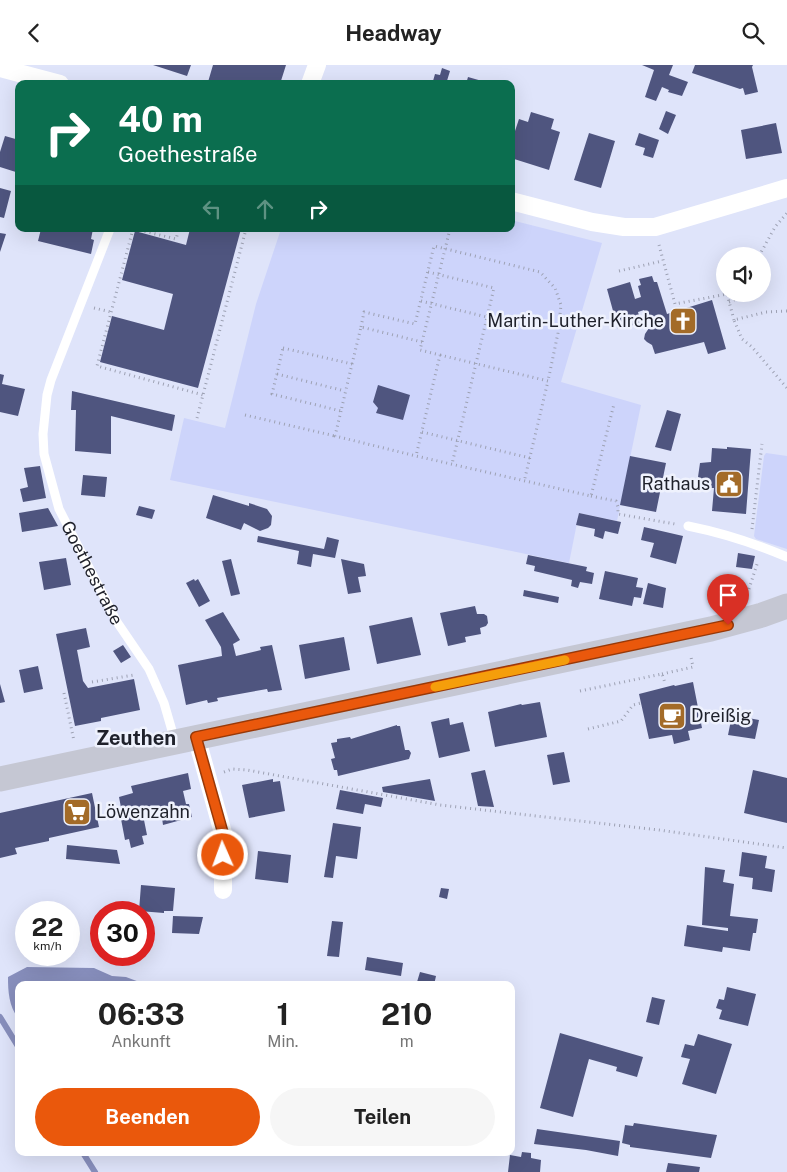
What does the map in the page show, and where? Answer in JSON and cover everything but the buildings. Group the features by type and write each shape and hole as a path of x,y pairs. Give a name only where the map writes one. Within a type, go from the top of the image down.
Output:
{"main road":[{"path":"0,779 711,629 787,607"}],"street":[{"path":"311,80 316,65"},
{"path":"0,68 45,80"},
{"path":"515,202 592,222 624,227 655,227 787,188"},
{"path":"186,739 208,776 223,833 223,890"}],"lane":[{"name":"Goethestraße","path":"109,232 57,362 47,395 43,435 44,455 59,509 117,622 149,669 164,703 186,739"},
{"path":"688,526 751,542 787,557"}],"path":[{"path":"764,247 775,227 787,213"},
{"path":"133,232 97,366 203,395"},
{"path":"147,232 176,239 178,232"},
{"path":"197,418 245,232"},
{"path":"449,232 420,350 548,381"},
{"path":"658,243 675,304 716,296"},
{"path":"335,436 364,312 415,324 434,246 540,272 555,287 561,305 558,333 524,481"},
{"path":"619,271 662,261"},
{"path":"428,272 494,288 452,464"},
{"path":"421,301 536,329"},
{"path":"730,302 734,320 742,339 752,347 787,388"},
{"path":"734,320 766,313 787,311"},
{"path":"361,327 422,342"},
{"path":"340,411 272,394 283,348 352,365"},
{"path":"416,456 440,355"},
{"path":"277,374 345,391"},
{"path":"591,496 614,403"},
{"path":"245,415 616,501 618,514 688,526"},
{"path":"422,431 530,457"},
{"path":"751,542 762,444"},
{"path":"741,600 749,589 758,564 761,546"},
{"path":"580,691 693,667 690,651"},
{"path":"92,682 134,674 139,683"},
{"path":"662,674 665,683"},
{"path":"64,693 75,746"},
{"path":"588,729 621,721 633,705 641,703"},
{"path":"208,776 232,769 247,770 440,805 658,830 787,848"}],"shaded area":[{"path":"515,221 602,243 561,382 641,405 617,521 579,513 569,563 170,480 184,418 225,428 256,304 280,232 515,232"},
{"path":"766,453 787,456 787,549 756,539 754,536 764,456"},
{"path":"27,967 94,968 112,976 126,977 137,981 15,981 15,1012 9,994 8,977"}],"waterway":[{"path":"0,1017 15,1041"},
{"path":"85,1156 95,1172"}],"slow traffic":[{"path":"435,687 565,660"}],"place":[{"name":"Martin-Luther-Kirche","path":"683,321"},
{"name":"Rathaus","path":"729,484"},
{"name":"Dreißig","path":"672,716"},
{"name":"Löwenzahn","path":"77,812"}],"district":[{"name":"Zeuthen","path":"136,738"}],"route":[{"path":"223,855 223,833 196,737 728,625"}]}
